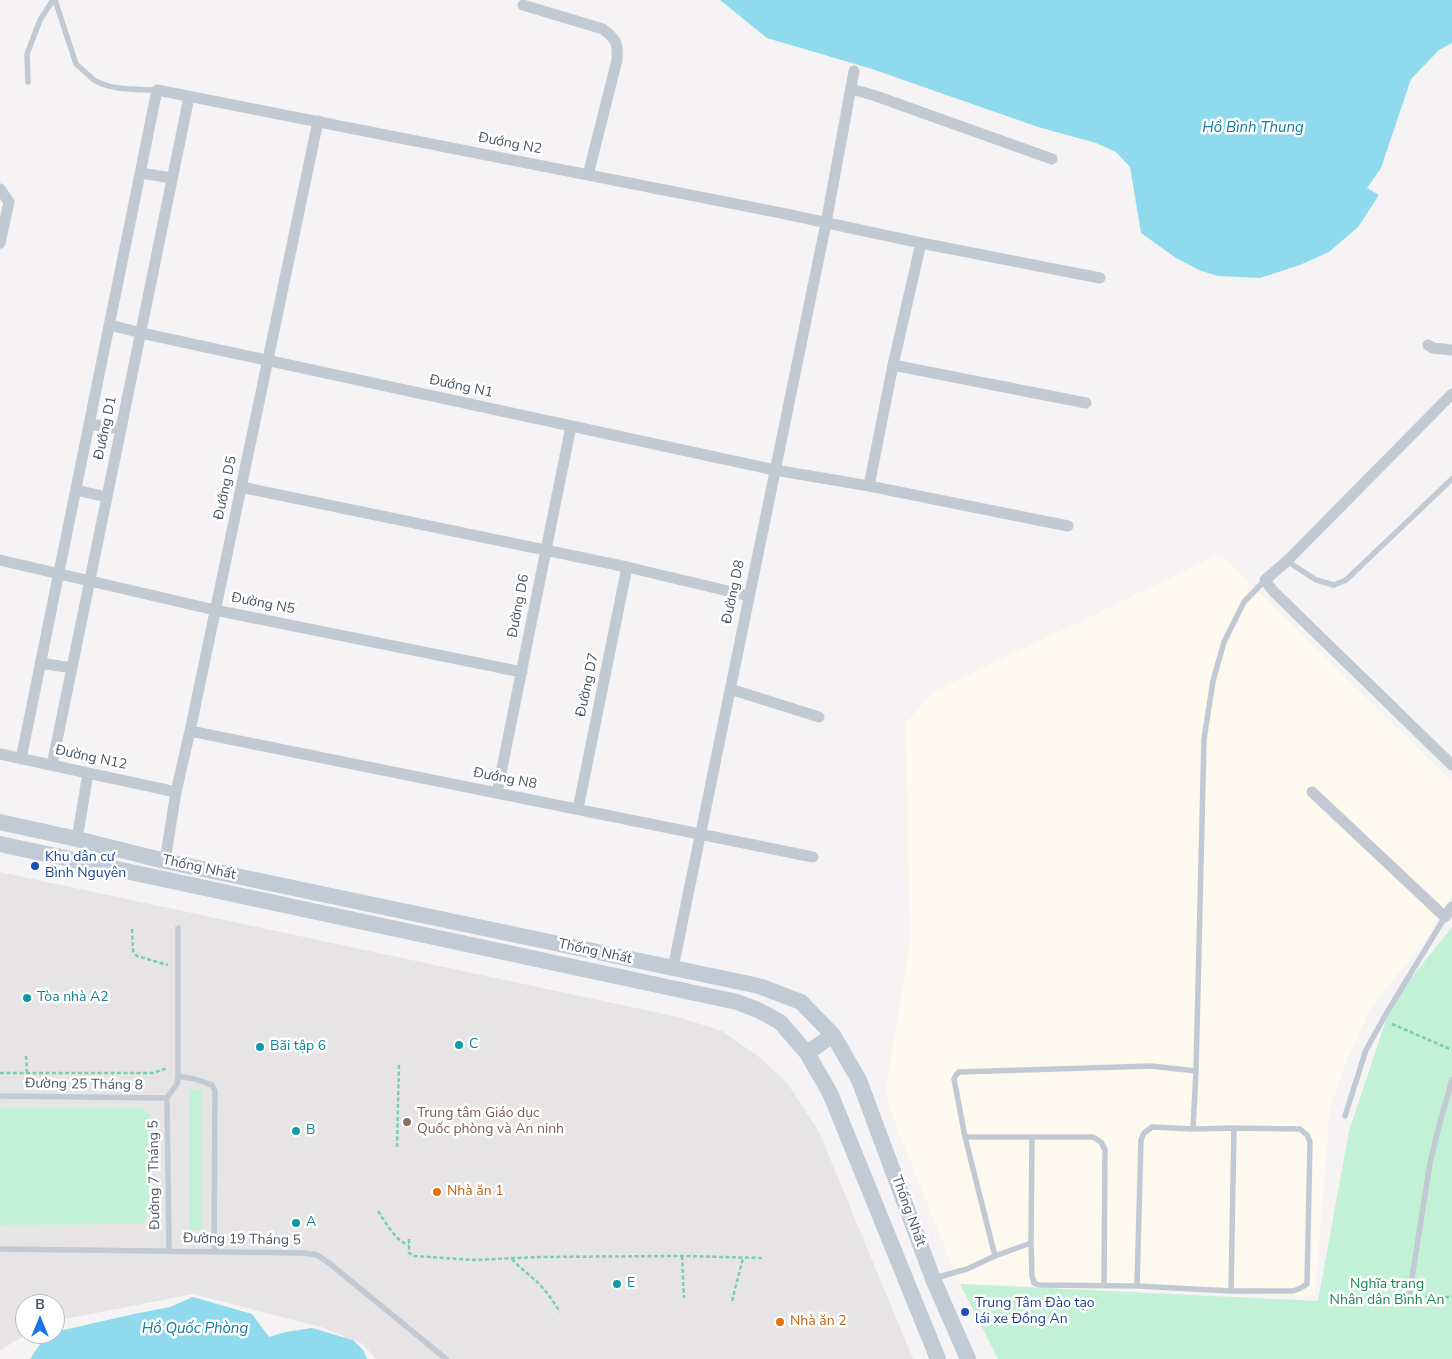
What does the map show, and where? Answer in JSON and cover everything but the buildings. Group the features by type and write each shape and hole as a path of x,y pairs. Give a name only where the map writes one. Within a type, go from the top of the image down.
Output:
{"main road":[{"name":"Thống Nhất","path":"0,822 165,861 759,986 801,1002 833,1035 859,1080 933,1279 968,1359"},
{"name":"Thống Nhất","path":"0,844 737,1002 758,1010 780,1022 807,1053 830,1093 938,1359"},
{"path":"159,878 165,861"},
{"path":"807,1053 833,1035"}],"street":[{"path":"523,5 603,29 613,37 618,45 617,60 588,175"},
{"name":"Đường D8","path":"672,968 826,223 854,71"},
{"path":"851,89 873,95 1052,159"},
{"name":"Đướng N2","path":"158,90 1100,278"},
{"name":"Đướng D1","path":"21,758 158,90"},
{"name":"Đướng D1","path":"52,765 189,97"},
{"name":"Đướng D5","path":"165,861 176,792 318,122"},
{"path":"140,173 172,178"},
{"path":"0,189 9,202 0,243"},
{"path":"868,486 922,243"},
{"name":"Đướng N1","path":"110,325 775,470 868,486 1068,526"},
{"path":"1428,345 1433,348 1452,350"},
{"path":"894,365 1086,403"},
{"path":"1452,394 1287,561 1265,580 1274,592 1452,765"},
{"path":"89,424 121,429"},
{"name":"Đường D6","path":"497,793 571,426"},
{"path":"241,487 627,567 749,596"},
{"path":"76,490 107,497"},
{"name":"Đường N5","path":"0,560 216,610 522,672"},
{"name":"Đường D7","path":"578,809 627,567"},
{"path":"40,663 72,668"},
{"path":"730,689 819,717"},
{"name":"Đướng N8","path":"190,731 814,857"},
{"name":"Đường N12","path":"0,754 176,792"},
{"path":"77,839 88,773"},
{"path":"1312,792 1448,912"}],"lane":[{"path":"28,82 27,54 40,20 54,0"},
{"path":"54,0 76,64 84,71 96,81 112,87 158,90"},
{"path":"1287,561 1316,580 1334,585 1346,580 1452,479"},
{"path":"1193,1129 1204,739 1213,681 1224,642 1244,602 1265,580"},
{"path":"1345,1116 1366,1050 1448,912"},
{"path":"167,1098 177,1084 178,1076 178,928"},
{"path":"996,1256 964,1137 954,1079 959,1072 1151,1066 1196,1071"},
{"path":"178,1076 206,1082 212,1085 215,1091 214,1252"},
{"path":"1409,1298 1430,1162 1452,1080"},
{"name":"Đường 25 Tháng 8","path":"0,1096 167,1098"},
{"name":"Đường 7 Tháng 5","path":"167,1098 169,1251"},
{"path":"1032,1137 1031,1243 1034,1283 1104,1284 1137,1286 1231,1291 1293,1291 1307,1284 1310,1152 1308,1135 1300,1129 1152,1127 1144,1133 1141,1140 1137,1286"},
{"path":"1231,1291 1234,1128"},
{"path":"964,1137 1093,1137 1101,1142 1105,1150 1104,1284"},
{"path":"933,1279 967,1269 1031,1243"},
{"name":"Đường 19 Tháng 5","path":"0,1249 304,1253 318,1255 446,1359"}],"path":[{"path":"132,929 133,951 137,956 174,967"},
{"path":"1391,1023 1452,1050"},
{"path":"26,1056 27,1073"},
{"path":"397,1147 399,1064"},
{"path":"0,1073 153,1073 164,1070 170,1065"},
{"path":"378,1211 398,1240 409,1244"},
{"path":"409,1239 409,1253 414,1256 473,1260 539,1257 682,1256 763,1258"},
{"path":"682,1256 684,1298"},
{"path":"732,1301 743,1258"},
{"path":"512,1259 550,1296 560,1312"}],"shaded area":[{"path":"1220,554 1452,782 1452,894 1427,937 1371,1007 1346,1062 1330,1108 1315,1296 959,1283 895,1123 887,1098 887,1082 910,943 906,723 933,692"},
{"name":"Trung tâm Giáo dục Quốc phòng và An ninh","path":"0,872 678,1017 722,1031 762,1059 788,1084 819,1132 913,1359 376,1359 363,1344 321,1327 193,1294 65,1319 65,1294 15,1294 15,1341 0,1350"}],"green space":[{"name":"Nghĩa trang Nhân dân Bình An","path":"1452,927 1452,1359 998,1359 960,1284 1318,1301 1349,1131 1392,1002"},
{"path":"189,1089 202,1089 202,1230 189,1230"},
{"path":"0,1108 141,1108 149,1113 150,1210 147,1219 142,1224 0,1225"}],"water":[{"name":"Hồ Bình Thung","path":"720,0 1452,0 1452,43 1439,50 1411,79 1381,168 1367,188 1379,195 1358,227 1329,252 1300,265 1260,278 1218,276 1199,270 1176,258 1141,233 1130,167 1116,152 1096,143 1038,127 872,69 767,38"},
{"name":"Hồ Quốc Phòng","path":"193,1297 252,1314 269,1337 285,1332 312,1328 353,1340 363,1350 367,1359 30,1359 40,1344 65,1344 65,1330 170,1307"}],"place":[{"name":"Khu dân cư Bình Nguyên","path":"35,866"},
{"name":"Tòa nhà A2","path":"27,998"},
{"name":"C","path":"459,1045"},
{"name":"Bãi tập 6","path":"260,1047"},
{"name":"Trung tâm Giáo dục Quốc phòng và An ninh","path":"407,1122"},
{"name":"B","path":"296,1131"},
{"name":"Nhà ăn 1","path":"437,1192"},
{"name":"A","path":"296,1223"},
{"name":"E","path":"617,1284"},
{"name":"Trung Tâm Đào tạo lái xe Đồng An","path":"965,1312"},
{"name":"Nhà ăn 2","path":"780,1322"}]}
